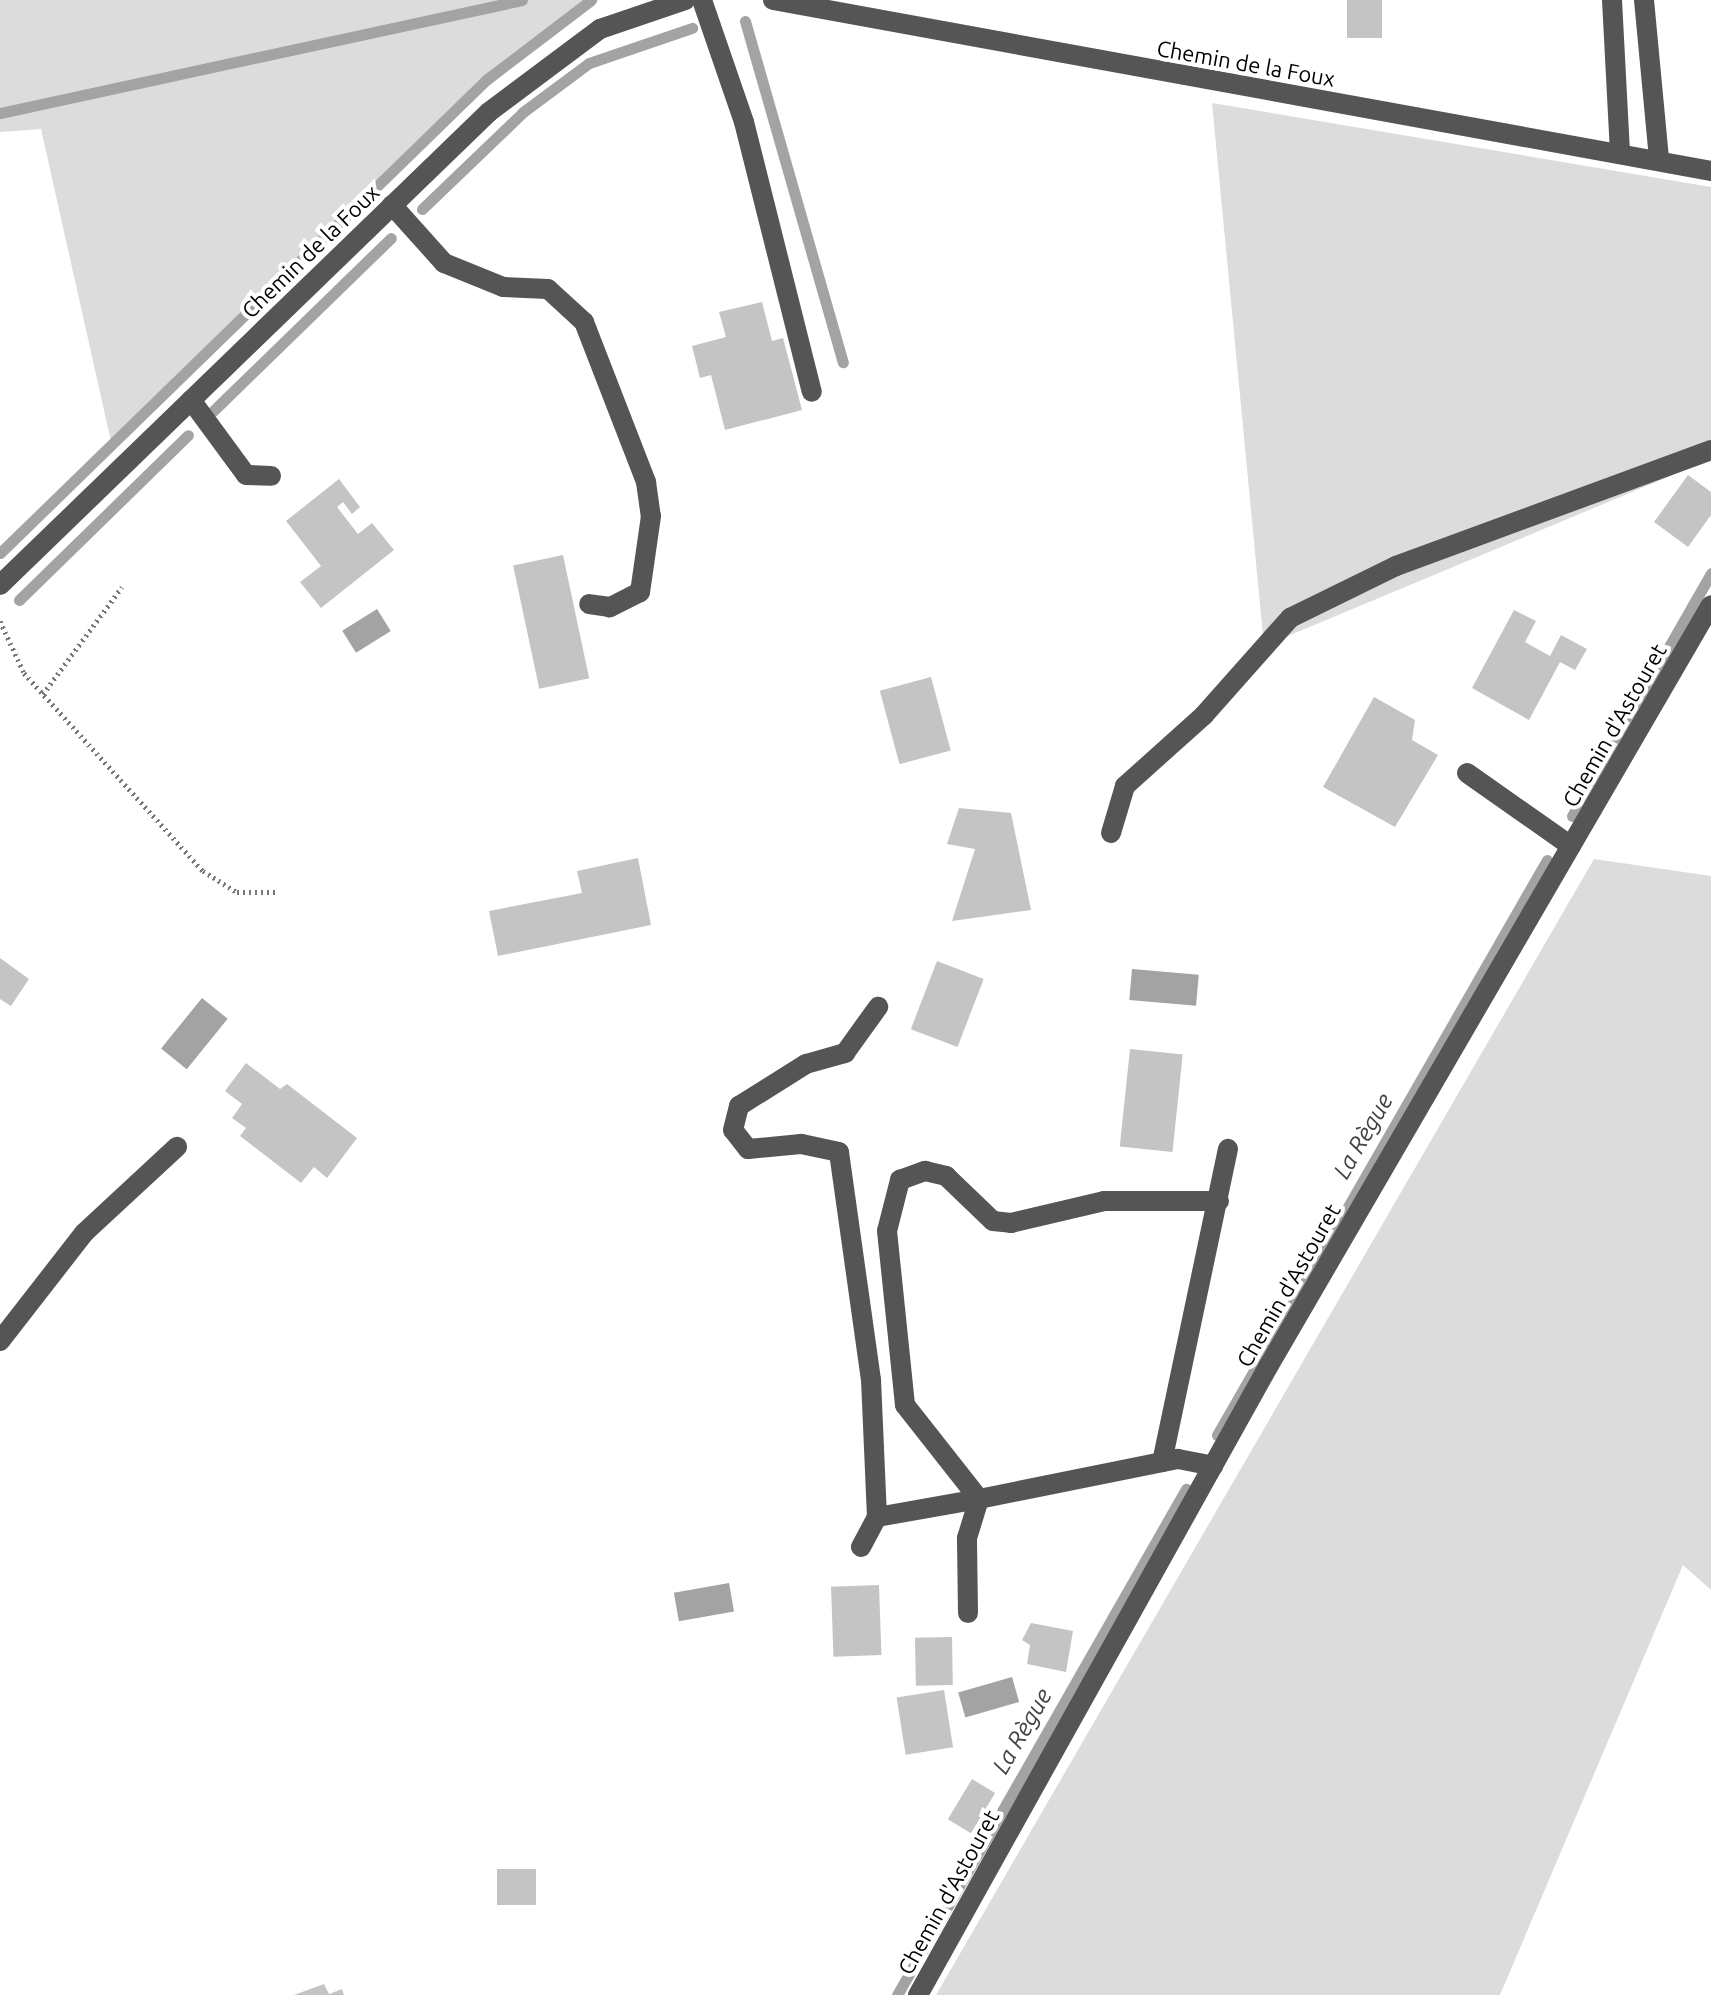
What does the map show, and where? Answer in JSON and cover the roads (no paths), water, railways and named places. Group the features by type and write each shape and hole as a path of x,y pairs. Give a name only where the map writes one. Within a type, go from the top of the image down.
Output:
{"street":[{"name":"Chemin de la Foux","path":"0,585 489,112 600,29 685,0"},
{"path":"702,0 744,122 812,392"},
{"name":"Chemin de la Foux","path":"773,0 1620,151 1711,171"},
{"path":"1612,0 1620,151"},
{"path":"1644,0 1659,160"},
{"path":"392,205 444,263 503,287 548,289 590,333 641,468 651,516 640,592 610,607 589,604"},
{"path":"191,400 246,475 271,476"},
{"path":"1111,833 1125,786 1204,715 1290,618 1396,566 1711,450"},
{"name":"Chemin d'Astouret","path":"918,1995 1213,1466 1711,605"},
{"path":"1467,773 1571,846"},
{"path":"861,1547 877,1517 871,1380 839,1152 801,1144 748,1149 733,1130 739,1106 806,1064 845,1053 878,1007"},
{"path":"0,1341 84,1233 177,1147"},
{"path":"1162,1462 1228,1149"},
{"path":"979,1499 905,1405 887,1231 900,1180 925,1171 946,1176 993,1221 1011,1223 1104,1201 1219,1201"},
{"path":"877,1517 1162,1462 1213,1466"},
{"path":"968,1613 968,1527 979,1499"}],"waterway":[{"path":"0,113 522,0"},
{"path":"0,553 486,80 591,0"},
{"path":"745,21 843,362"},
{"path":"422,209 523,112 589,63 692,28"},
{"path":"213,411 391,238"},
{"path":"19,600 188,435"},
{"name":"La Règue","path":"1572,816 1711,573"},
{"name":"La Règue","path":"1217,1435 1547,860"},
{"name":"La Règue","path":"897,1995 1186,1489"}]}
